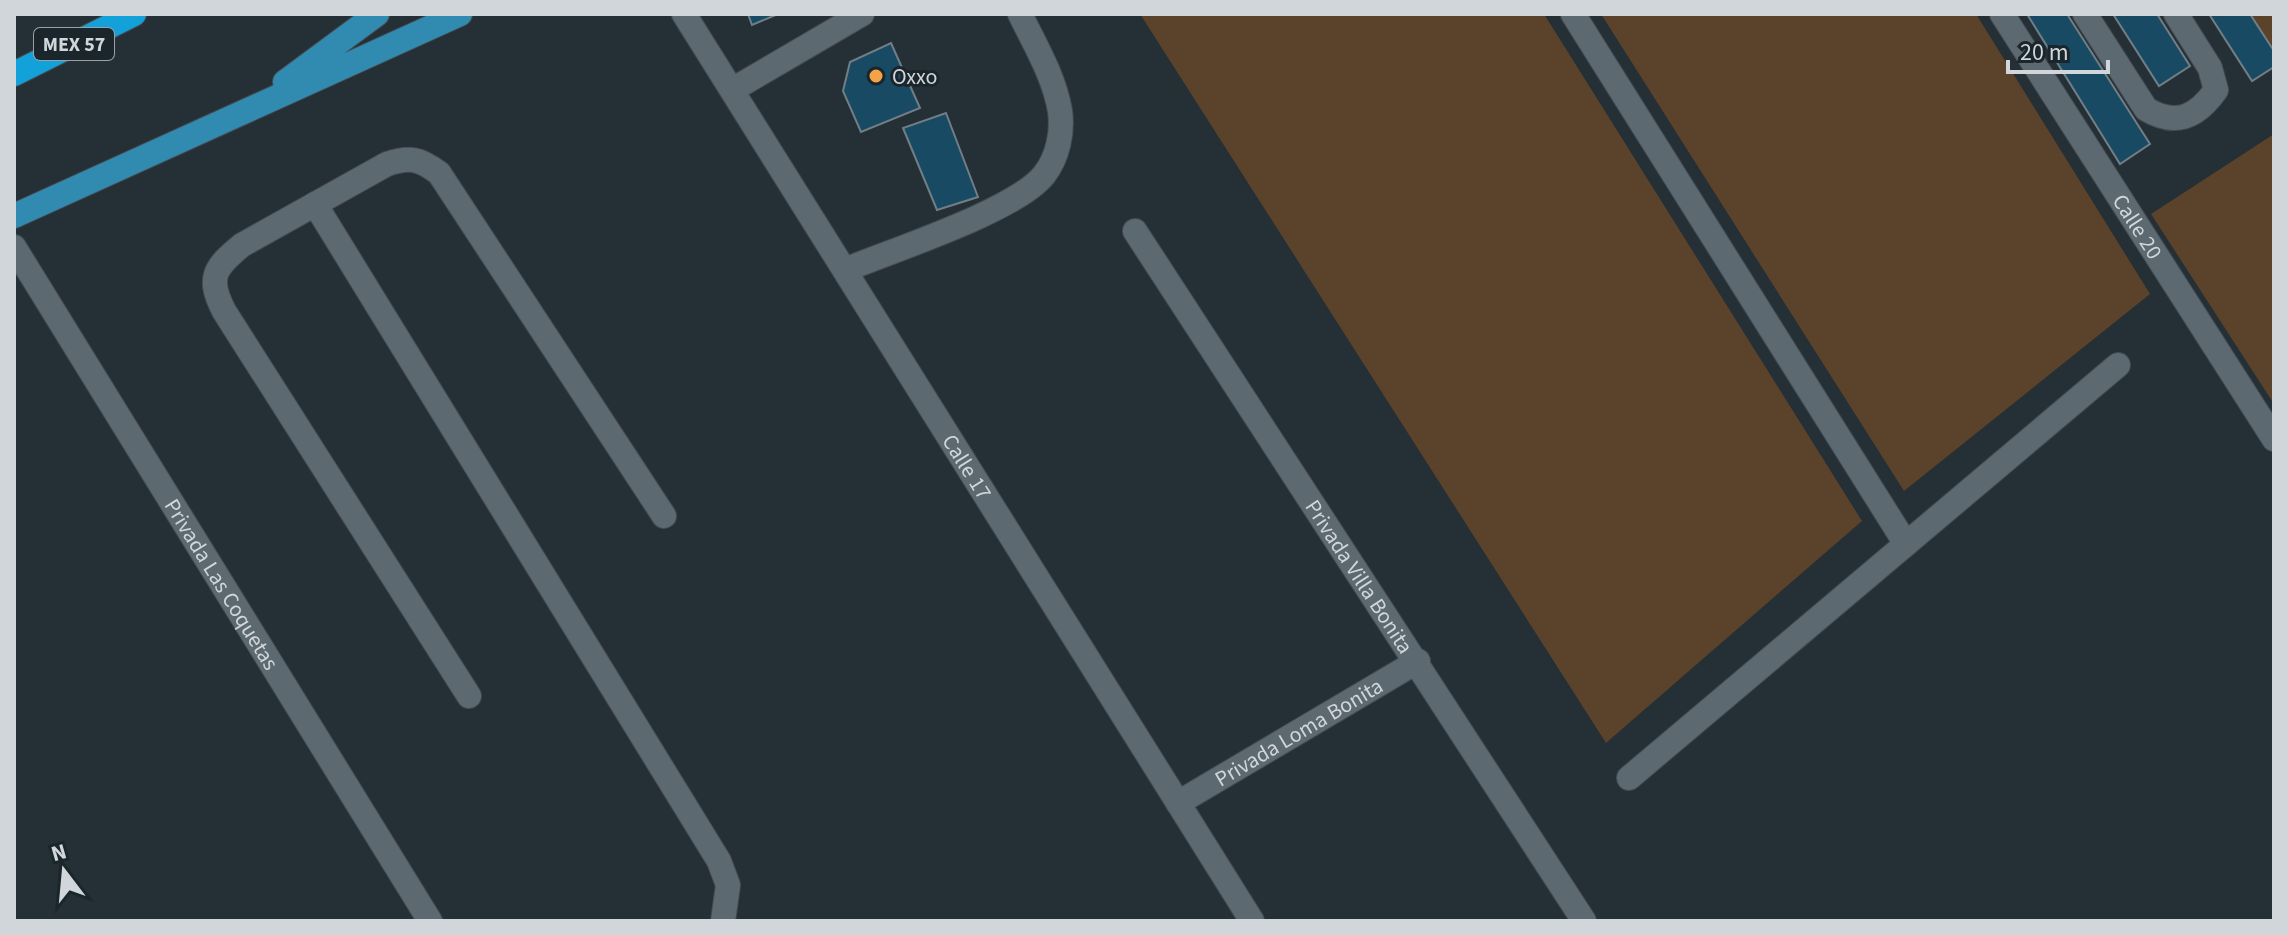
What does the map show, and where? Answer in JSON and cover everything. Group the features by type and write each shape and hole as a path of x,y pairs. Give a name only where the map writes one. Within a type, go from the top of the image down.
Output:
{"highway":[{"name":"MEX 57","path":"14,74 134,14"}],"main road":[{"path":"227,121 325,55 377,14"},
{"path":"14,216 460,14"}],"street":[{"name":"Calle 17","path":"684,14 1252,921"},
{"path":"732,90 862,14"},
{"path":"845,270 1012,202 1044,174 1060,143 1060,112 1051,76 1020,14"},
{"path":"1573,14 1906,544"},
{"name":"Calle 20","path":"2002,14 2274,439"},
{"path":"2085,14 2146,109 2161,118 2184,119 2203,108 2216,90 2210,68 2176,14"},
{"path":"469,696 214,290 214,275 225,259 315,204 405,158 421,160 439,173 664,516"},
{"path":"315,204 719,861 728,885 723,921"},
{"name":"Privada Villa Bonita","path":"1135,231 1418,661 1584,921"},
{"name":"Privada Las Coquetas","path":"14,247 430,921"},
{"path":"1629,778 2118,365"},
{"name":"Privada Loma Bonita","path":"1178,803 1418,661"}],"shaded area":[{"path":"1140,14 1544,14 1862,521 1606,743"},
{"path":"1601,14 1976,14 2150,294 1904,491"},
{"path":"2250,14 2274,14 2274,52"},
{"path":"2274,134 2274,404 2151,214"}],"building":[{"path":"748,14 778,14 752,25"},
{"path":"2027,14 2067,14 2150,144 2120,164"},
{"path":"2113,14 2157,14 2190,66 2159,86"},
{"path":"2209,14 2250,14 2274,51 2274,67 2252,81"},
{"name":"Oxxo","path":"891,43 920,108 861,132 843,91 850,62"},
{"path":"946,113 978,197 937,210 903,128"}],"place":[{"name":"Oxxo","path":"876,76"}]}
